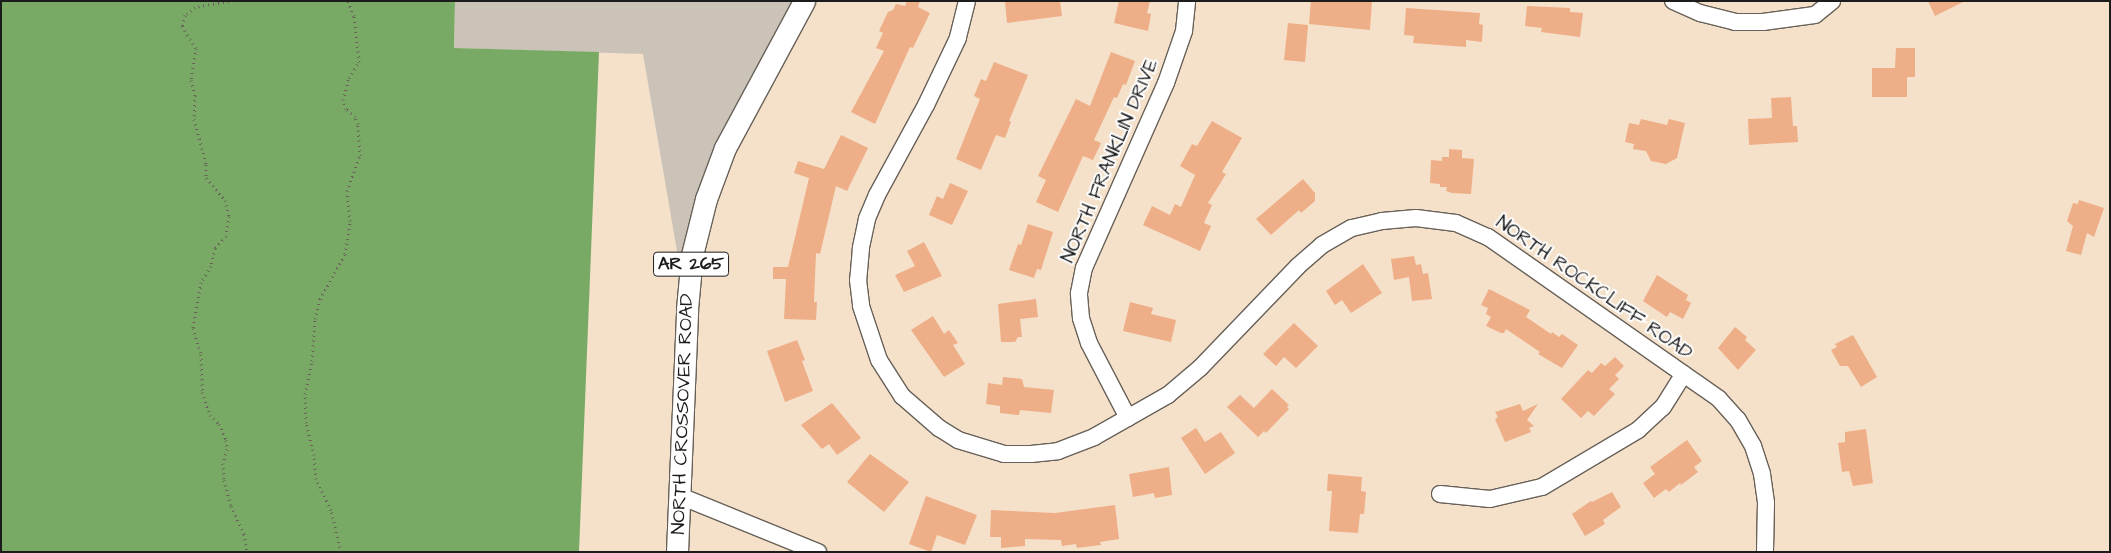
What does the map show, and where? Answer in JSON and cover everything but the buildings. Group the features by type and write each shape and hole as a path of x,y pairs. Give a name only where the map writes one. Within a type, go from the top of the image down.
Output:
{"main road":[{"name":"NORTH CROSSOVER ROAD","path":"678,552 686,309 692,255 706,199 725,148 804,1"}],"street":[{"name":"NORTH ROCKCLIFF ROAD","path":"967,1 958,38 926,105 877,195 867,219 861,248 858,280 861,306 873,346 890,378 902,396 922,415 958,440 1004,454 1031,454 1058,451 1094,437 1168,395 1200,368 1298,266 1322,245 1352,228 1382,221 1416,218 1456,223 1488,237 1719,399 1738,420 1753,446 1762,474 1766,503 1766,552"},
{"name":"NORTH FRANKLIN DRIVE","path":"1128,418 1089,344 1081,318 1079,293 1084,268 1166,83 1184,31 1187,1"},
{"path":"1673,1 1700,13 1735,22 1763,22 1815,15 1832,1"},
{"path":"1440,494 1490,499 1542,487 1638,430 1664,407 1684,374"},
{"path":"680,496 818,552"}],"path":[{"path":"229,1 195,7 185,15 182,26 196,48 191,80 195,95 194,119 206,164 206,178 225,200 229,216 226,236 215,248 211,266 201,282 192,328 201,354 202,392 210,415 218,424 226,440 227,449 223,463 224,480 231,506 244,534 247,552"},
{"path":"341,552 331,510 316,479 314,455 306,423 305,394 312,361 315,319 320,299 346,254 350,221 347,191 360,156 358,124 355,117 346,109 343,100 349,78 360,62 354,16 348,1"}],"shaded area":[{"path":"455,1 804,1 725,148 687,309 643,54 454,48"}],"green space":[{"path":"1,1 455,1 454,48 599,52 579,552 1,552"}]}
